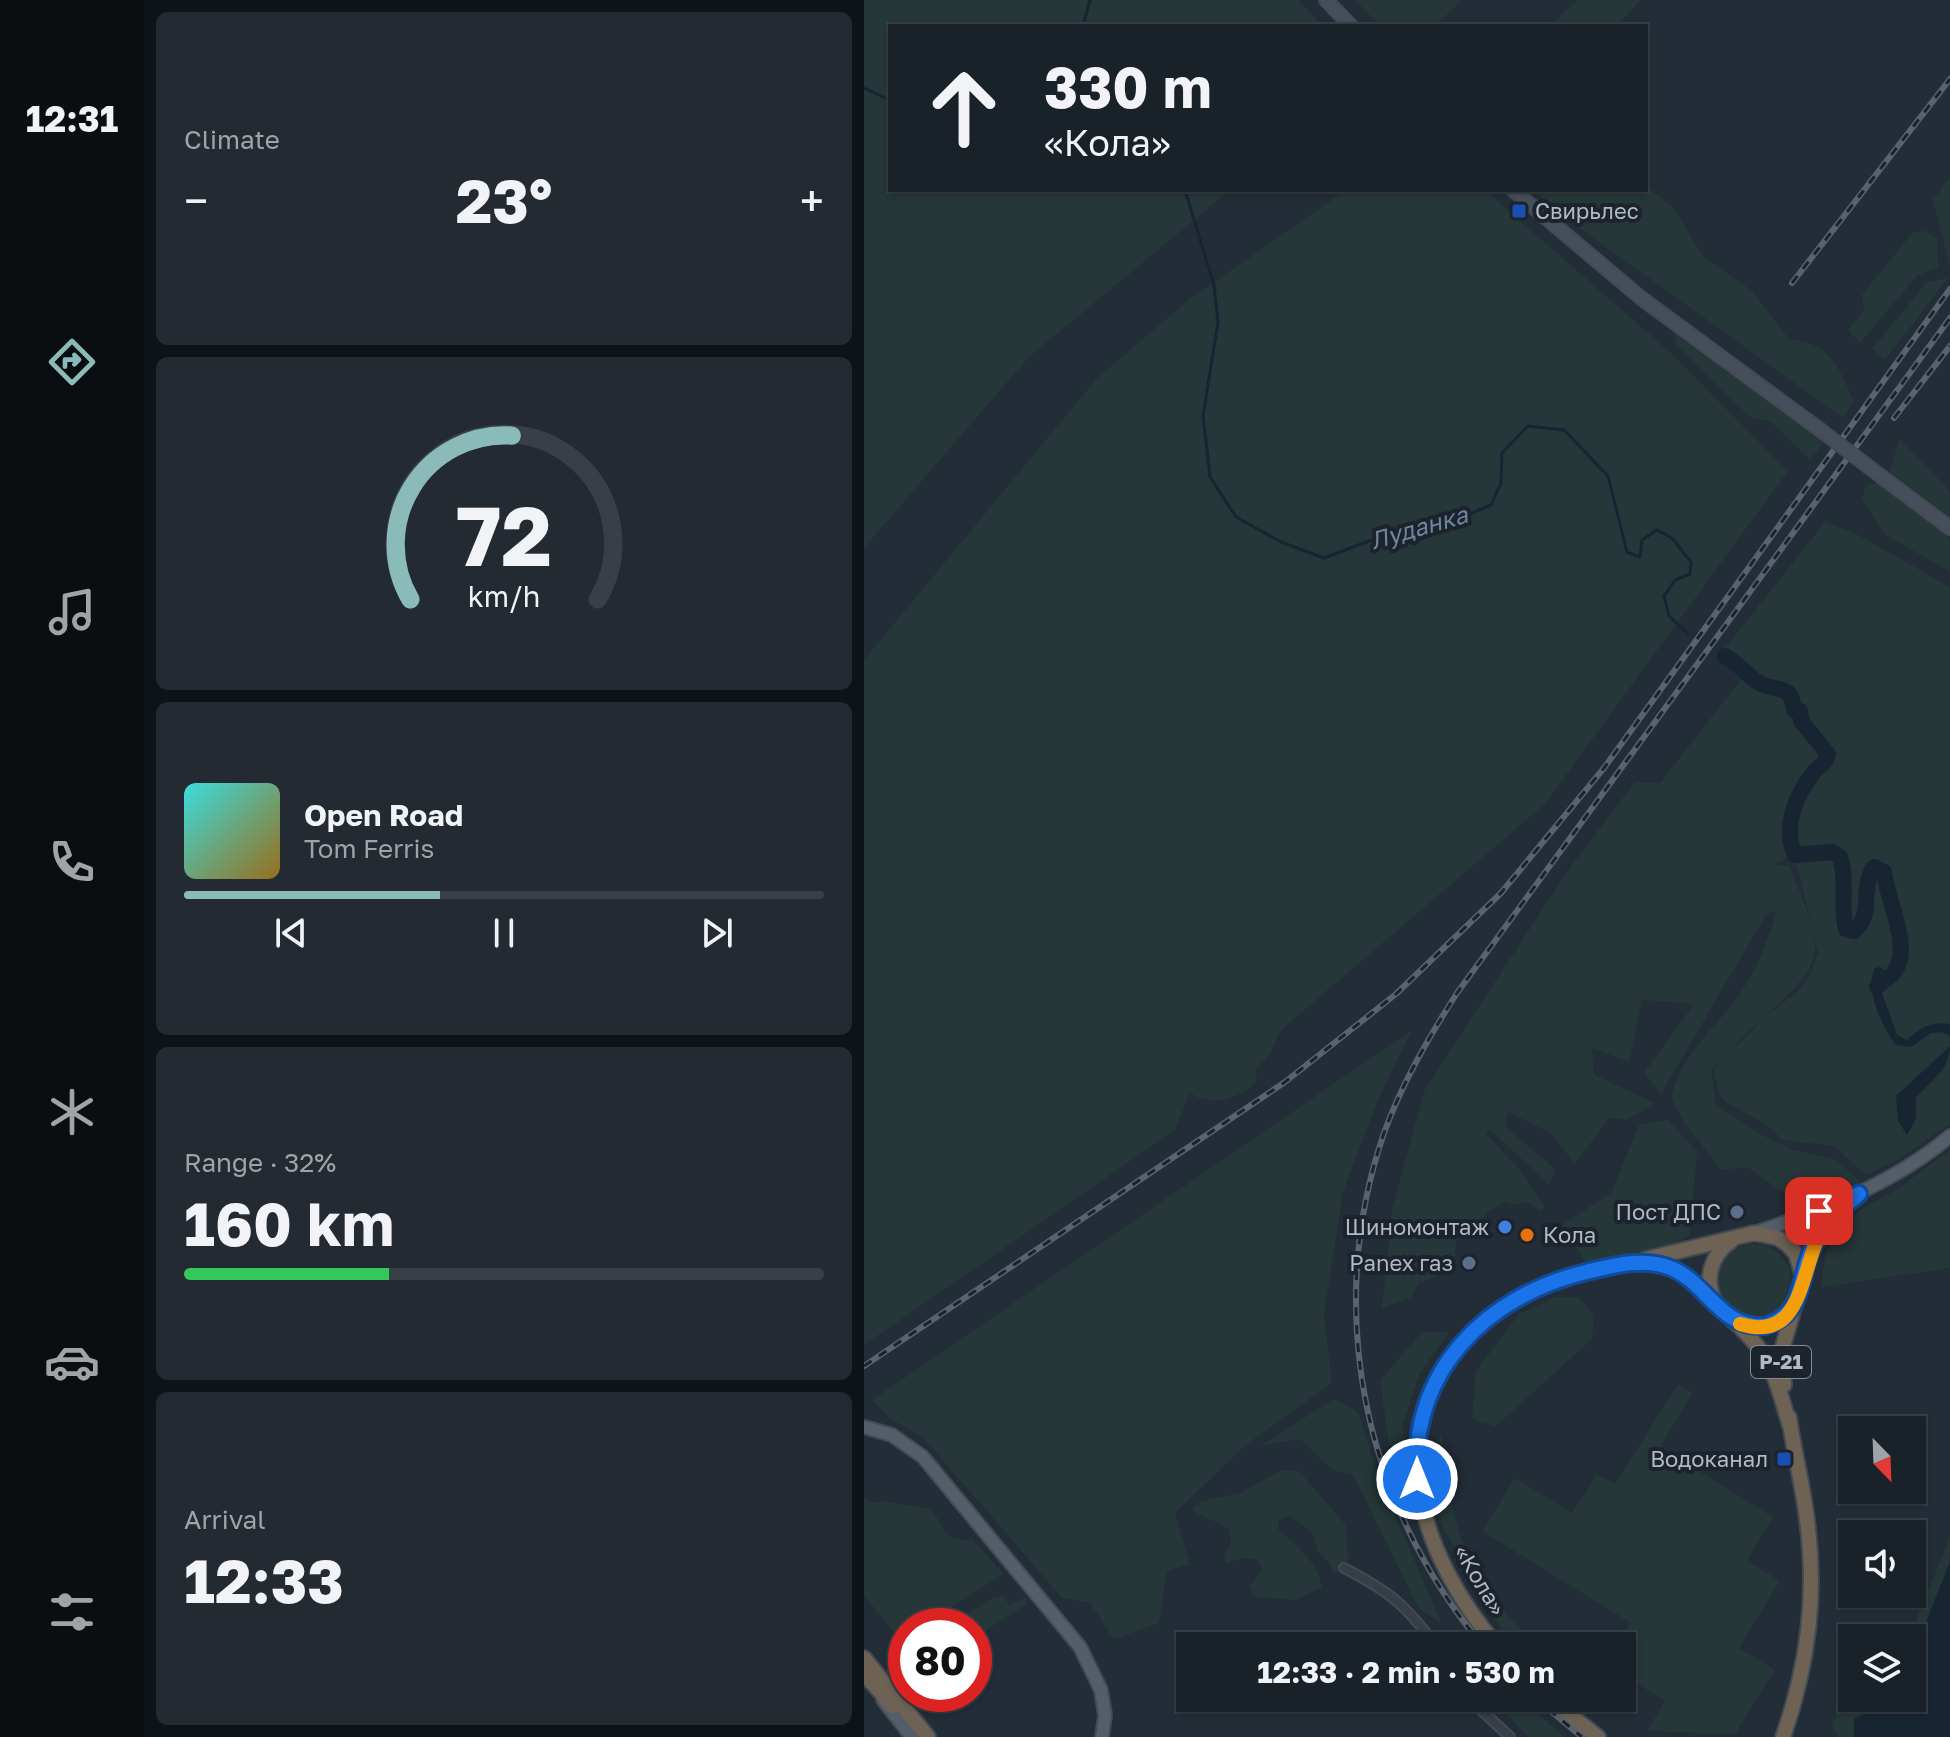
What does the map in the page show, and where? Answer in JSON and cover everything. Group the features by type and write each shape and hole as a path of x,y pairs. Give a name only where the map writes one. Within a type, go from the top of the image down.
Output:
{"highway":[{"name":"Р-21","path":"1626,1263 1754,1233"},
{"path":"1754,1233 1778,1238 1788,1245 1796,1254 1803,1277"},
{"path":"1717,1306 1709,1281 1711,1268 1724,1246 1735,1238"},
{"name":"«Кола»","path":"1486,1632 1458,1594 1428,1526 1415,1454 1425,1404 1457,1347 1513,1300 1551,1282 1626,1263 1656,1264 1675,1270 1687,1276 1717,1306"},
{"name":"Р-21","path":"1783,1737 1802,1675 1813,1589 1807,1520 1781,1355 1799,1301 1803,1277"},
{"name":"Р-21","path":"1733,1321 1765,1326 1785,1317 1799,1301"},
{"name":"Р-21","path":"1717,1306 1763,1354 1774,1374 1790,1426"},
{"path":"864,1658 920,1734"},
{"path":"864,1674 920,1734"},
{"path":"1567,1712 1598,1737"}],"main road":[{"name":"Р-21","path":"1754,1233 1859,1194 1906,1168 1950,1136"},
{"name":"Р-21","path":"1803,1277 1812,1249 1824,1228 1859,1194"},
{"path":"864,1427 892,1435 923,1457 1072,1634 1094,1670 1101,1690 1105,1715 1102,1737"},
{"path":"1094,1737 1101,1690"},
{"path":"920,1734 935,1737"}],"street":[{"path":"1326,0 1349,24"},
{"path":"1515,192 1641,298 1950,528"},
{"path":"1344,1568 1388,1591 1409,1610 1426,1632"},
{"path":"1483,1712 1510,1737"}],"shaded area":[{"path":"864,0 1298,0 1321,24 888,24 888,192 1228,192 1028,358 864,548"},
{"path":"1355,0 1462,0 1437,24 1378,24"},
{"path":"1578,0 1641,0 1618,24 1551,24"},
{"path":"1950,176 1950,267 1933,200"},
{"path":"1648,188 1674,208 1703,256 1752,291 1789,339 1815,346 1832,359 1854,402 1843,418 1564,217 1536,192 1648,192"},
{"path":"1343,192 1487,192 1672,354 1788,471 1545,804 1281,1030 1270,1054 1256,1070 1257,1081 1234,1097 1217,1101 1190,1093 1175,1130 864,1345 864,660 1097,378 1191,298"},
{"path":"1926,231 1937,238 1938,267 1918,275 1860,343 1848,330 1864,310 1862,295 1913,232"},
{"path":"1948,278 1885,360 1872,349 1927,282"},
{"path":"1675,333 1824,443 1810,460 1771,422 1750,417 1676,344"},
{"path":"1899,439 1950,491 1950,518 1890,472"},
{"path":"1877,483 1950,538 1950,571 1885,535 1862,499 1866,485"},
{"path":"1825,522 1853,532 1950,587 1950,1124 1899,1159 1866,1175 1834,1146 1782,1140 1772,1129 1722,1099 1713,1073 1718,1063 1712,1069 1715,1104 1762,1135 1791,1149 1834,1159 1859,1180 1859,1188 1820,1204 1778,1189 1747,1167 1721,1170 1683,1121 1671,1098 1676,1081 1693,1052 1735,1000 1755,968 1776,912 1767,913 1661,1094 1644,1073 1694,1004 1642,1000 1629,1062 1592,1048 1594,1075 1655,1103 1627,1120 1609,1118 1575,1164 1550,1133 1508,1112 1505,1126 1555,1169 1550,1185 1489,1129 1485,1133 1520,1170 1545,1207 1539,1211 1528,1202 1513,1205 1505,1202 1487,1212 1474,1234 1456,1240 1454,1270 1419,1283 1411,1298 1382,1308 1392,1209 1425,1089 1568,870 1635,782 1660,783 1750,668 1725,648","holes":["1790,857 1798,869 1812,927 1789,866 1773,864","1813,930 1818,953 1810,975 1796,993 1767,1015 1732,1050 1804,976 1815,950"]},
{"path":"1412,1030 1379,1097 1343,1192 1324,1315 1332,1383 1246,1445 1175,1513 1190,1564 1167,1571 1159,1623 1114,1639 1090,1603 1062,1598 922,1436 892,1420 872,1400"},
{"path":"1668,1120 1697,1151 1690,1235 1652,1250 1587,1265 1562,1225 1611,1193 1639,1125"},
{"path":"1950,1150 1950,1268 1821,1287 1825,1256 1837,1231 1861,1209 1896,1190"},
{"path":"1747,1244 1761,1244 1775,1250 1785,1260 1791,1281 1785,1302 1775,1312 1761,1318 1747,1318 1733,1312 1723,1302 1717,1288 1717,1274 1723,1260 1733,1250"},
{"path":"1555,1297 1579,1297 1594,1315 1592,1339 1496,1426 1472,1419 1476,1371 1519,1314"},
{"path":"1422,1332 1449,1332 1419,1375 1403,1424 1407,1490 1389,1446 1380,1380"},
{"path":"1678,1384 1693,1393 1660,1447 1773,1517 1747,1560 1780,1581 1739,1648 1775,1670 1735,1734 1647,1731 1665,1701 1636,1683 1636,1632 1626,1632 1631,1623 1482,1531 1515,1478 1572,1513 1597,1474 1615,1484"},
{"path":"1334,1399 1358,1412 1379,1478 1441,1622 1419,1609 1353,1475 1332,1470 1300,1439 1260,1446"},
{"path":"1442,1435 1451,1501 1466,1551 1493,1597 1524,1632 1504,1632 1486,1606 1441,1523 1429,1448"},
{"path":"1281,1470 1299,1471 1345,1524 1349,1560 1334,1574 1330,1564 1318,1552 1313,1534 1291,1516 1279,1520 1278,1529 1311,1562 1322,1587 1296,1600 1257,1597 1249,1587 1262,1570 1258,1560 1242,1558 1226,1564 1224,1554 1231,1543 1229,1530 1192,1509 1199,1502 1240,1493"},
{"path":"864,1497 870,1503 885,1501 931,1509 950,1537 973,1539 1003,1574 951,1608 888,1608 888,1626 864,1595"},
{"path":"1950,1537 1950,1562 1925,1624 1915,1624 1921,1608 1926,1608 1926,1596"},
{"path":"1004,1596 1009,1605 1026,1597 1027,1604 992,1626 992,1608 977,1608 994,1597"},
{"path":"1838,1710 1870,1712 1854,1719 1854,1737 1838,1737 1832,1726"},
{"path":"1505,1712 1536,1712 1565,1737 1528,1737"}],"water":[{"path":"1875,968 1884,970 1880,973 1881,978 1893,975 1882,993 1897,1035 1907,1040 1927,1026 1944,1023 1950,1024 1950,1036 1943,1032 1931,1033 1911,1047 1896,1045 1880,1018 1873,996 1872,976"},
{"path":"1950,1046 1943,1069 1916,1098 1916,1119 1907,1135 1898,1121 1896,1096"},
{"path":"1950,1562 1950,1737 1854,1737 1854,1719 1870,1712 1926,1712 1925,1624"}],"waterway":[{"path":"1084,24 1090,0"},
{"name":"Луданка","path":"864,88 888,99"},
{"name":"Луданка","path":"1186,192 1214,285 1218,322 1203,416 1210,477 1236,517 1281,542 1324,558 1409,526 1455,520 1491,505 1501,483 1502,453 1528,426 1564,430 1608,476 1627,552 1640,557 1642,540 1657,530 1672,538 1691,562 1690,574 1675,580 1664,596 1669,616 1688,634"},
{"name":"Луданка","path":"1725,656 1760,683 1787,692 1792,698 1794,710 1800,711 1801,721 1828,754 1796,801 1790,823 1791,845 1795,855 1832,852 1840,857 1846,929 1854,931 1864,916 1868,884 1874,867 1884,872 1901,948 1895,971 1877,987"}],"railway":[{"path":"1792,283 1950,79"},
{"path":"864,1366 1285,1082 1396,994 1501,893 1604,768 1950,289"},
{"path":"1473,1632 1442,1590 1409,1531 1383,1468 1366,1403 1357,1336 1357,1268 1366,1200 1384,1133 1417,1061 1457,993 1950,318"},
{"path":"1894,418 1950,346"},
{"path":"1552,1712 1582,1737"}],"slow traffic":[{"path":"1740,1324 1765,1326 1793,1310 1799,1301 1812,1249 1821,1232"}],"place":[{"name":"Свирьлес","path":"1519,211"},
{"name":"Пост ДПС","path":"1737,1212"},
{"name":"Шиномонтаж","path":"1505,1227"},
{"name":"Кола","path":"1527,1235"},
{"name":"Panex газ","path":"1469,1263"},
{"name":"Водоканал","path":"1784,1459"}],"route":[{"path":"1417,1479 1415,1454 1418,1431 1425,1404 1440,1372 1457,1347 1513,1300 1551,1282 1575,1275 1626,1263 1656,1264 1687,1276 1733,1321 1754,1327 1765,1326 1793,1310 1799,1301 1812,1249 1838,1211 1859,1194 1819,1211"}]}
